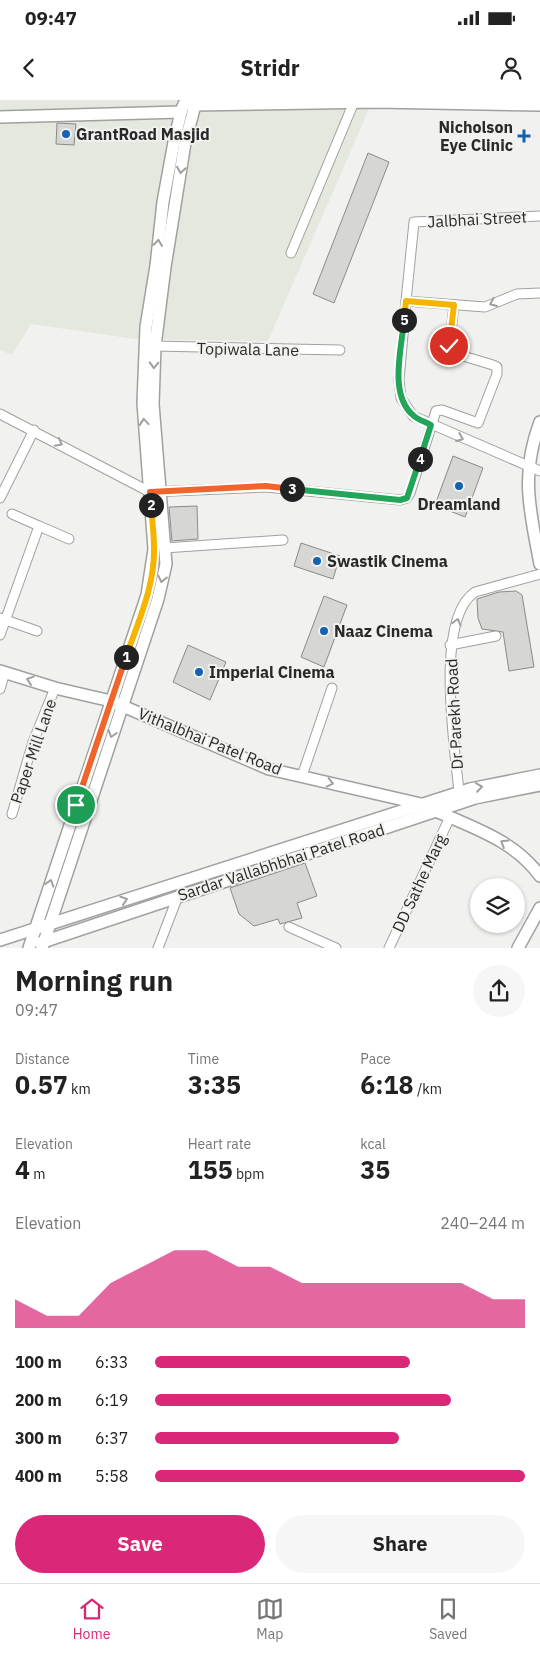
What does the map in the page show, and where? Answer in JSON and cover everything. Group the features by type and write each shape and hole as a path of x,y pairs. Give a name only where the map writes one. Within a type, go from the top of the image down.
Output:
{"main road":[{"path":"0,117 187,103 354,102 540,105"},
{"path":"27,948 36,929 116,703 158,599 166,564 155,491 151,444 152,404 155,346 165,267 185,143 187,103"},
{"path":"151,444 142,403 146,327 156,266 163,202 187,103"},
{"path":"540,422 528,465 527,494 540,564"},
{"path":"44,945 152,575 155,491"},
{"name":"Vithalbhai Patel Road","path":"2,671 55,688 116,703 270,769 422,804"},
{"name":"Sardar Vallabhbhai Patel Road","path":"50,925 459,792 540,775"},
{"name":"Sardar Vallabhbhai Patel Road","path":"27,948 44,945 178,896 475,798 540,785"},
{"path":"436,811 492,835 532,864 540,876"},
{"path":"57,898 67,911 78,916"},
{"path":"518,948 540,908"},
{"path":"0,940 50,925"}],"street":[{"path":"290,252 354,102"},
{"name":"Jalbhai Street","path":"406,301 414,222 540,216"},
{"path":"540,293 517,294 485,307 406,301 399,380 401,398 413,416 540,471"},
{"path":"0,414 155,491 266,486 400,500 407,498 410,493 431,425 439,410 478,423 498,371 493,365 453,353 450,350 454,305"},
{"name":"Topiwala Lane","path":"155,346 340,350"},
{"path":"0,498 34,430"},
{"path":"12,514 69,539"},
{"path":"0,635 3,619 39,526"},
{"path":"164,548 284,540"},
{"name":"Dr Parekh Road","path":"459,792 450,702 450,645 460,612 467,596 475,592 540,574"},
{"path":"3,619 37,631"},
{"path":"450,645 496,636"},
{"path":"0,689 2,671"},
{"name":"Paper Mill Lane","path":"12,814 33,742 55,688"},
{"path":"302,776 332,688"},
{"name":"DD Sathe Marg","path":"389,948 450,817"},
{"path":"158,948 178,896"},
{"path":"289,927 336,948"}],"shaded area":[{"path":"0,100 373,100 268,341 135,339 31,324 12,355 0,350"}],"building":[{"name":"GrantRoad Masjid","path":"57,123 76,124 74,145 56,144"},
{"path":"368,153 389,162 334,303 313,294"},
{"name":"Dreamland","path":"453,456 483,468 465,517 435,505"},
{"path":"197,506 198,539 172,541 169,507"},
{"name":"Swastik Cinema","path":"301,543 340,556 333,579 294,566"},
{"path":"516,591 522,595 534,667 509,671 503,632 482,629 478,618 477,599 499,592"},
{"name":"Naaz Cinema","path":"324,596 347,605 324,667 301,657"},
{"name":"Imperial Cinema","path":"188,645 226,662 210,700 173,682"},
{"path":"305,863 317,896 297,903 302,918 280,924 278,919 254,926 239,914 230,888"}],"place":[{"name":"GrantRoad Masjid","path":"66,134"},
{"name":"Nicholson Eye Clinic","path":"524,136"},
{"name":"Dreamland","path":"459,486"},
{"name":"Swastik Cinema","path":"317,561"},
{"name":"Naaz Cinema","path":"324,631"},
{"name":"Imperial Cinema","path":"199,672"}],"route":[{"path":"76,805 147,595 152,575 154,549 150,492 266,486 387,499 400,500 407,498 431,425 413,416 401,398 399,380 406,301 454,305 449,346"}]}
